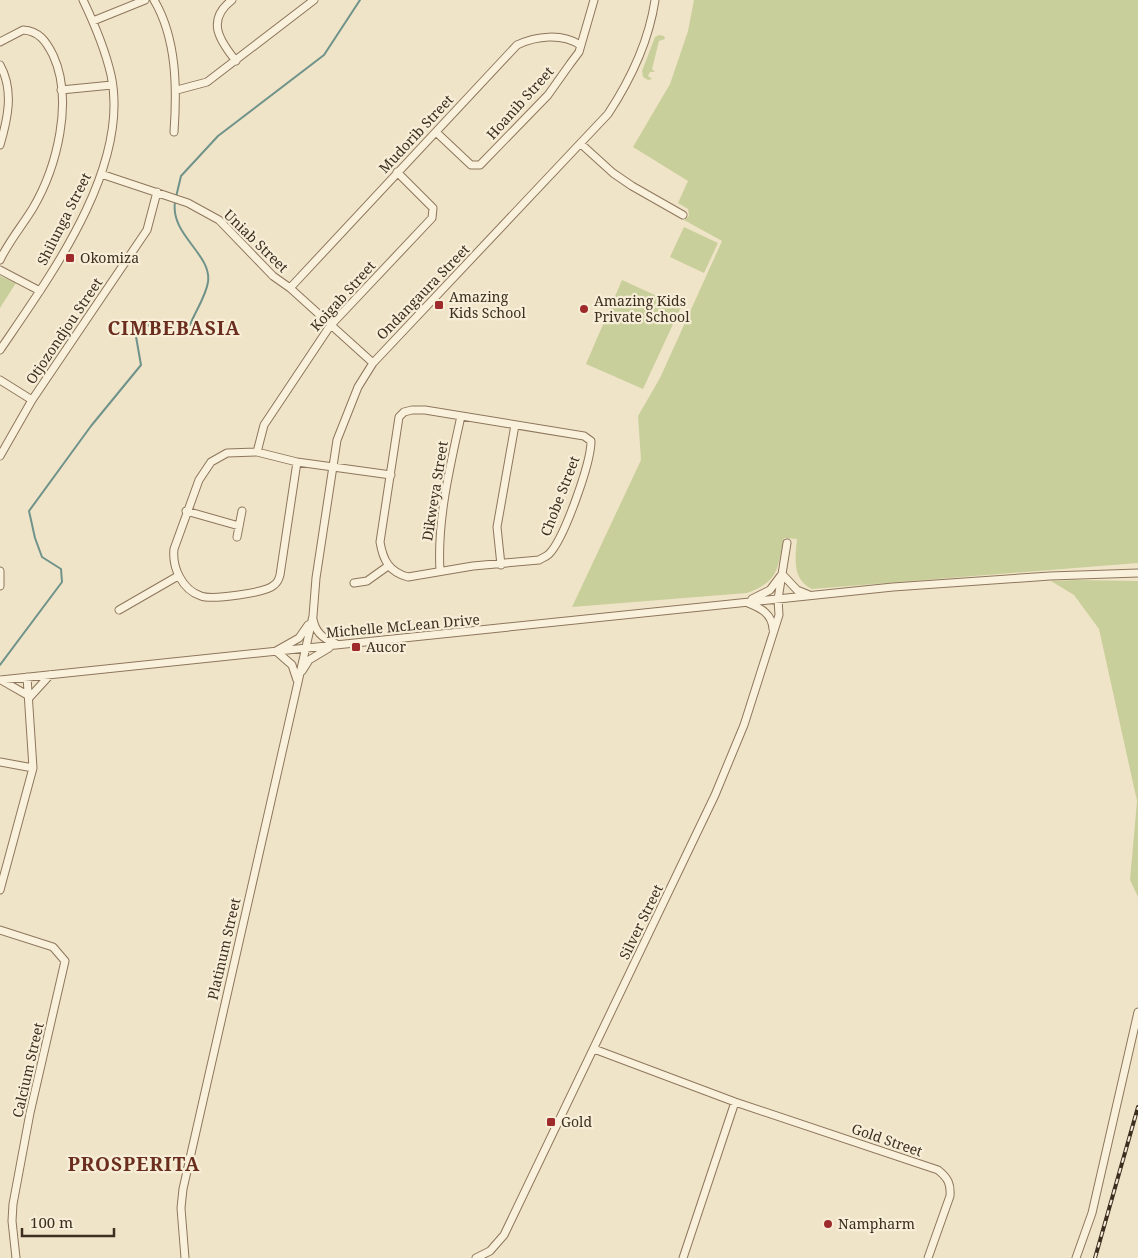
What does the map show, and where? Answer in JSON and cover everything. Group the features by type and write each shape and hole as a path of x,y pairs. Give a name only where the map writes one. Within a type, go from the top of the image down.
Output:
{"street":[{"name":"Shilunga Street","path":"0,350 40,291 87,208 101,174 112,125 111,75 93,21 83,0"},
{"path":"93,21 146,0"},
{"path":"154,0 168,37 177,90 174,132"},
{"path":"232,0 220,11 217,22 222,41 236,61"},
{"path":"177,90 207,82 314,0"},
{"name":"Hoanib Street","path":"436,132 471,165 480,165 548,95 579,52 594,0"},
{"name":"Ondangaura Street","path":"306,648 313,616 316,578 332,468 343,419 358,386 373,363 608,114 632,74 652,22 655,0"},
{"path":"0,42 23,30 40,35 56,61 61,90 61,131 49,170 34,207 0,260"},
{"name":"Mudorib Street","path":"290,288 517,45 531,39 559,38 573,41 580,45"},
{"path":"0,65 7,78 9,90 0,145"},
{"path":"61,90 112,85"},
{"path":"581,144 613,174 683,215"},
{"name":"Koigab Street","path":"257,452 264,425 330,326 432,218 433,208 397,172"},
{"name":"Uniab Street","path":"101,174 188,203 219,220 267,271 290,288 373,363"},
{"name":"Otjozondjou Street","path":"0,456 32,400 147,230 158,192"},
{"path":"0,270 40,291"},
{"path":"0,380 32,400"},
{"name":"Chobe Street","path":"425,410 461,416 584,436 591,442 591,447 574,504 553,549 548,555 539,560 408,576 402,575 388,566 384,560 380,542 399,417 404,412 425,410"},
{"name":"Dikweya Street","path":"440,571 439,537 450,465 461,416"},
{"path":"501,565 498,527 515,425"},
{"path":"297,462 280,575 274,586 263,590 204,597 193,592 178,576 173,557 174,549 196,485 211,462 227,453 257,452 297,462 391,475"},
{"path":"186,511 240,526"},
{"path":"237,537 242,511"},
{"name":"Silver Street","path":"476,1258 497,1246 504,1235 735,751 779,616 778,598 787,543"},
{"path":"354,583 366,581 388,566"},
{"path":"0,572 0,586"},
{"name":"Michelle McLean Drive","path":"0,680 893,587 1050,576 1138,573"},
{"path":"745,602 770,590 782,574 797,590 812,596"},
{"path":"119,610 178,576"},
{"path":"745,602 758,607 770,617 773,623 773,635"},
{"path":"313,616 314,625 322,636 338,644"},
{"path":"297,680 292,665 276,651 299,638 313,616"},
{"path":"297,680 309,660 324,649 338,644"},
{"name":"Platinum Street","path":"185,1258 181,1208 183,1189 297,680 306,648"},
{"path":"29,697 50,675"},
{"path":"0,890 33,768 27,677"},
{"path":"0,680 29,697"},
{"path":"0,762 33,768"},
{"name":"Calcium Street","path":"0,930 53,947 65,961 30,1113 13,1204 12,1221 16,1258"},
{"path":"1076,1258 1092,1213 1138,1012"},
{"name":"Gold Street","path":"594,1049 735,1102 938,1170 947,1177 951,1187 950,1196 928,1258"},
{"path":"683,1258 735,1102"}],"green space":[{"path":"694,0 1138,0 1138,563 812,589 801,580 796,568 797,539 784,538 778,565 771,578 766,584 747,593 572,607 641,460 638,416 660,378 722,241 684,220 689,216 688,209 678,203 688,181 633,147 670,84 688,31"},
{"path":"659,35 664,36 665,39 659,41 652,69 655,72 650,72 648,76 652,79 648,80 643,77 642,71 655,37"},
{"path":"684,227 718,243 704,273 670,257"},
{"path":"0,276 16,283 0,308"},
{"path":"622,280 681,307 643,389 586,364"},
{"path":"1051,581 1138,581 1138,897 1130,880 1137,801 1099,629 1074,595"}],"waterway":[{"path":"176,197 181,176 218,136 324,55 360,0"},
{"path":"0,665 62,582 61,569 42,557 35,538 29,511 91,426 141,365 135,331 154,323 190,325 205,293 208,272 204,262 179,224 175,214 175,202"}],"railway":[{"path":"1095,1258 1138,1107"}],"place":[{"name":"Okomiza","path":"70,258"},
{"name":"Amazing Kids School","path":"439,305"},
{"name":"Amazing Kids Private School","path":"584,309"},
{"name":"Aucor","path":"356,647"},
{"name":"Gold","path":"551,1122"},
{"name":"Nampharm","path":"828,1224"}],"district":[{"name":"CIMBEBASIA","path":"174,328"},
{"name":"PROSPERITA","path":"134,1164"}]}
